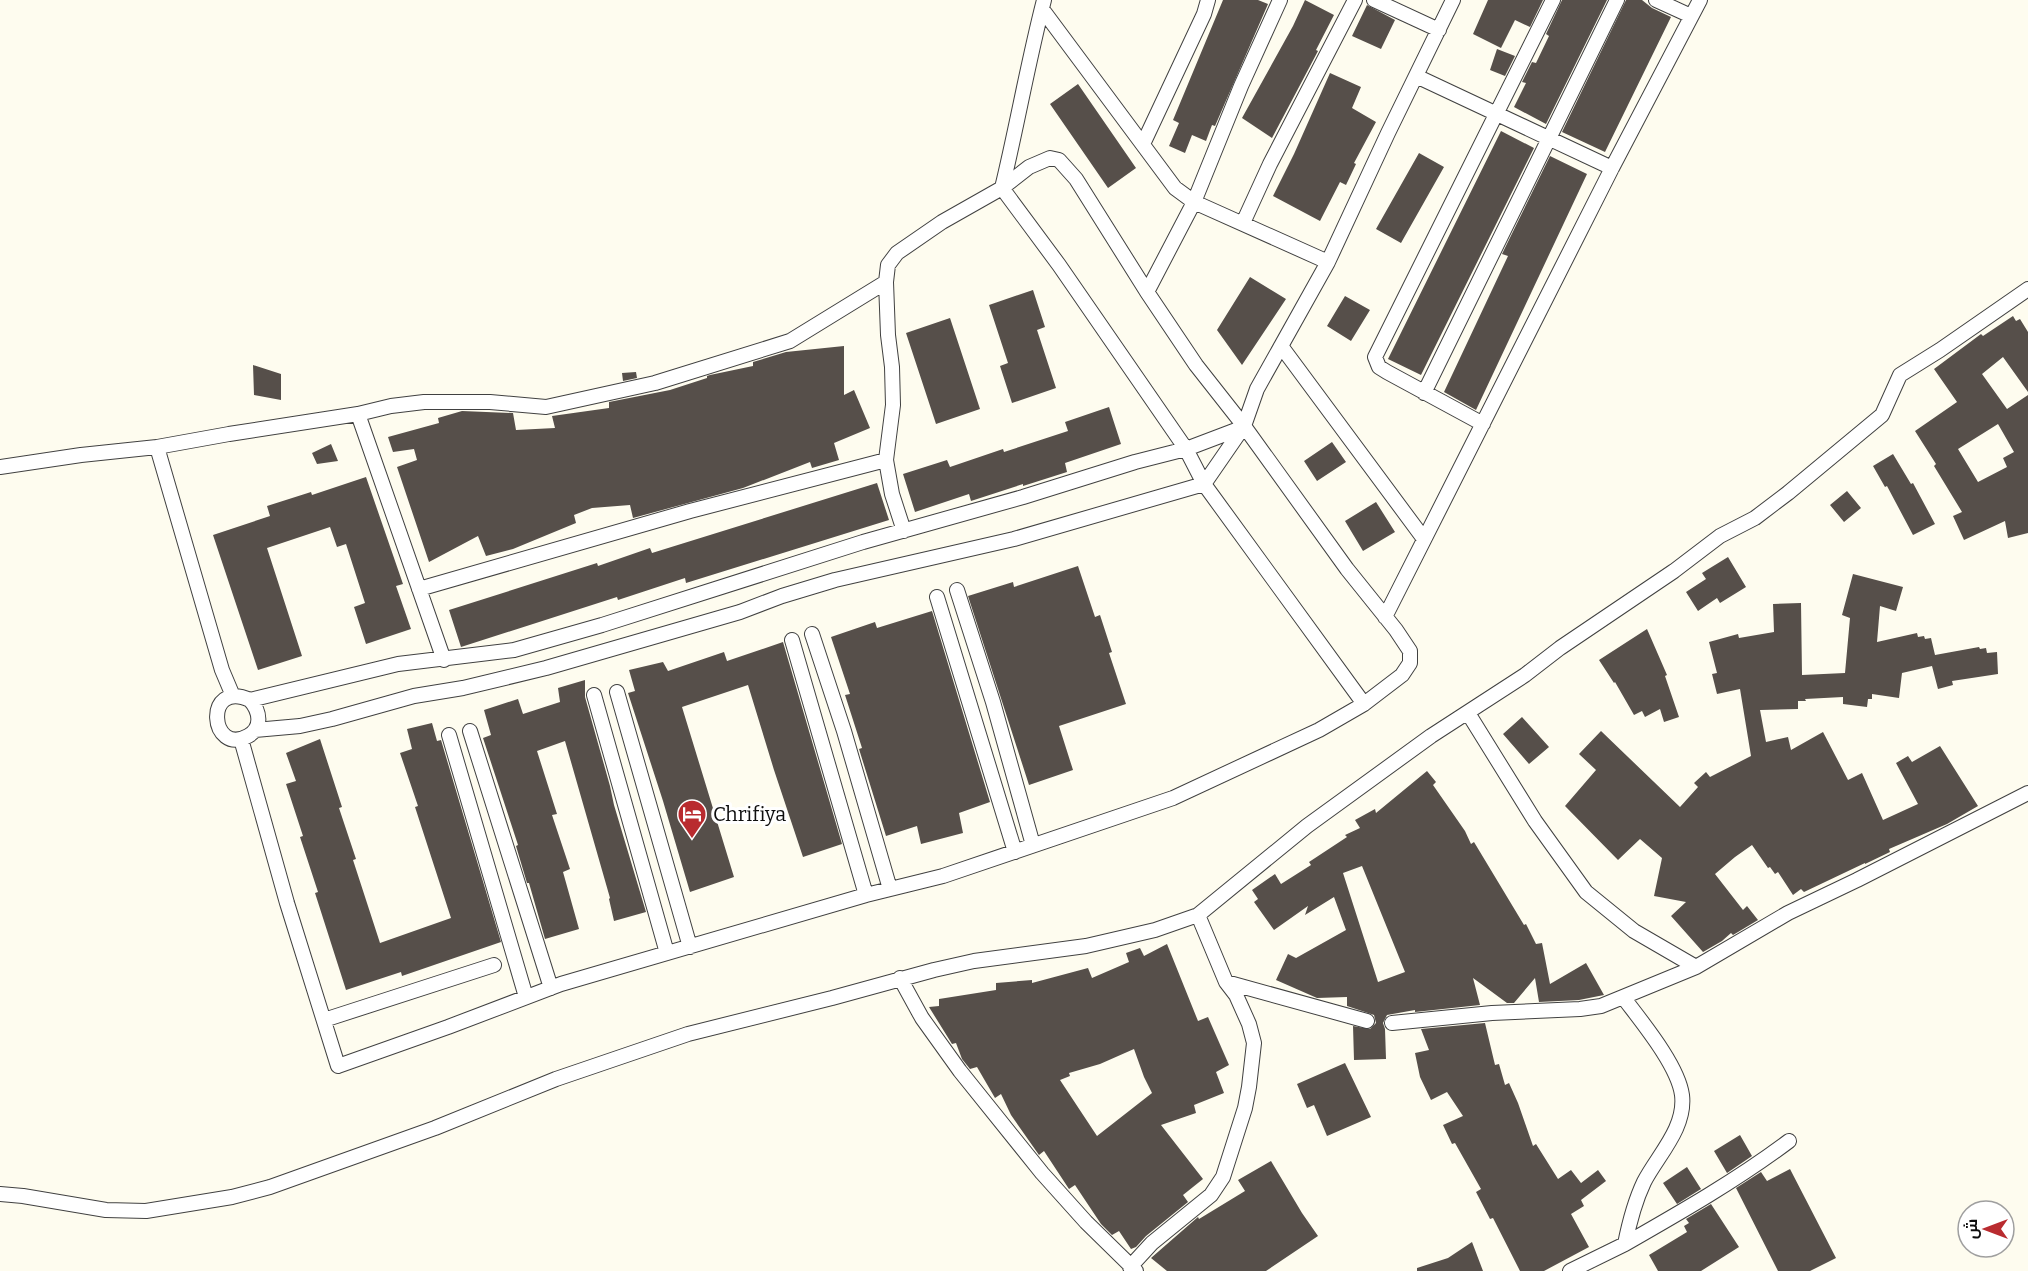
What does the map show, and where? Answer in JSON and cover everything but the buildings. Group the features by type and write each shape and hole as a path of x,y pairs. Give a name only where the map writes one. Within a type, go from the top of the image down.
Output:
{"street":[{"path":"1143,144 1204,14 1208,0"},
{"path":"1147,292 1194,202 1241,86 1280,0"},
{"path":"1243,223 1270,164 1355,0"},
{"path":"1374,0 1438,30"},
{"path":"255,730 258,714 250,700 242,696 233,696 220,705 216,713 216,722 225,735 232,739 241,739 255,730 300,726 414,696 463,688 546,668 740,612 835,580 1014,539 1204,484 1244,426 1257,389 1328,262 1453,0"},
{"path":"1483,424 1378,367 1375,357 1553,0"},
{"path":"1424,393 1617,0"},
{"path":"1656,0 1691,16"},
{"path":"1385,617 1612,168 1700,0"},
{"path":"1043,4 1117,112 1174,188 1194,202 1328,262"},
{"path":"1002,188 1043,4"},
{"path":"1416,76 1612,168"},
{"path":"241,739 287,903 338,1066 550,988 866,895 943,876 1173,798 1319,730 1364,704 1402,675 1410,663 1410,651 1396,630 1319,531 1244,426 1196,365 1076,179 1059,159 1050,158 1029,167 1002,188 942,222 897,253 888,265 886,282 893,405 886,460 892,494 904,531"},
{"path":"1002,188 1059,265 1186,449 1204,484 1364,704"},
{"path":"0,467 157,447 424,402 490,402 546,407 655,383 790,341 886,282"},
{"path":"0,1194 106,1210 146,1211 232,1197 270,1187 435,1128 556,1079 688,1034 832,998 900,978 974,961 1086,946 1155,930 1198,915 1307,826 1431,736 1525,675 1589,627 1674,571 1720,536 1755,518 1882,415 1900,375 2028,289"},
{"path":"1281,346 1424,539"},
{"path":"358,414 444,660"},
{"path":"250,700 398,664 514,650 602,625 843,548 1023,498 1135,462 1186,449 1244,426"},
{"path":"157,447 219,660 233,696"},
{"path":"419,589 690,510 886,460"},
{"path":"957,590 993,702 1034,845"},
{"path":"937,597 1015,852"},
{"path":"812,634 844,731 890,889"},
{"path":"792,640 866,895"},
{"path":"617,692 690,946"},
{"path":"594,695 667,953"},
{"path":"972,709 993,702"},
{"path":"1468,713 1535,821 1586,892 1634,931 1696,967"},
{"path":"470,731 550,988"},
{"path":"821,738 844,731"},
{"path":"449,735 526,997"},
{"path":"1392,1023 1492,1013 1601,1006 1696,967 1788,913 2028,793"},
{"path":"624,805 648,797"},
{"path":"479,840 502,832"},
{"path":"900,978 922,1018 960,1071 1042,1173 1133,1269 1152,1243 1211,1195 1223,1177 1231,1157 1245,1108 1254,1043 1249,1024 1236,995 1226,982 1198,915"},
{"path":"324,1020 494,965"},
{"path":"1226,982 1367,1021"},
{"path":"1623,997 1652,1035 1676,1076 1682,1095 1674,1134 1643,1183 1625,1244"},
{"path":"1570,1271 1625,1244 1714,1192 1756,1166 1789,1141"}],"place":[{"name":"Chrifiya","path":"692,840"}]}
